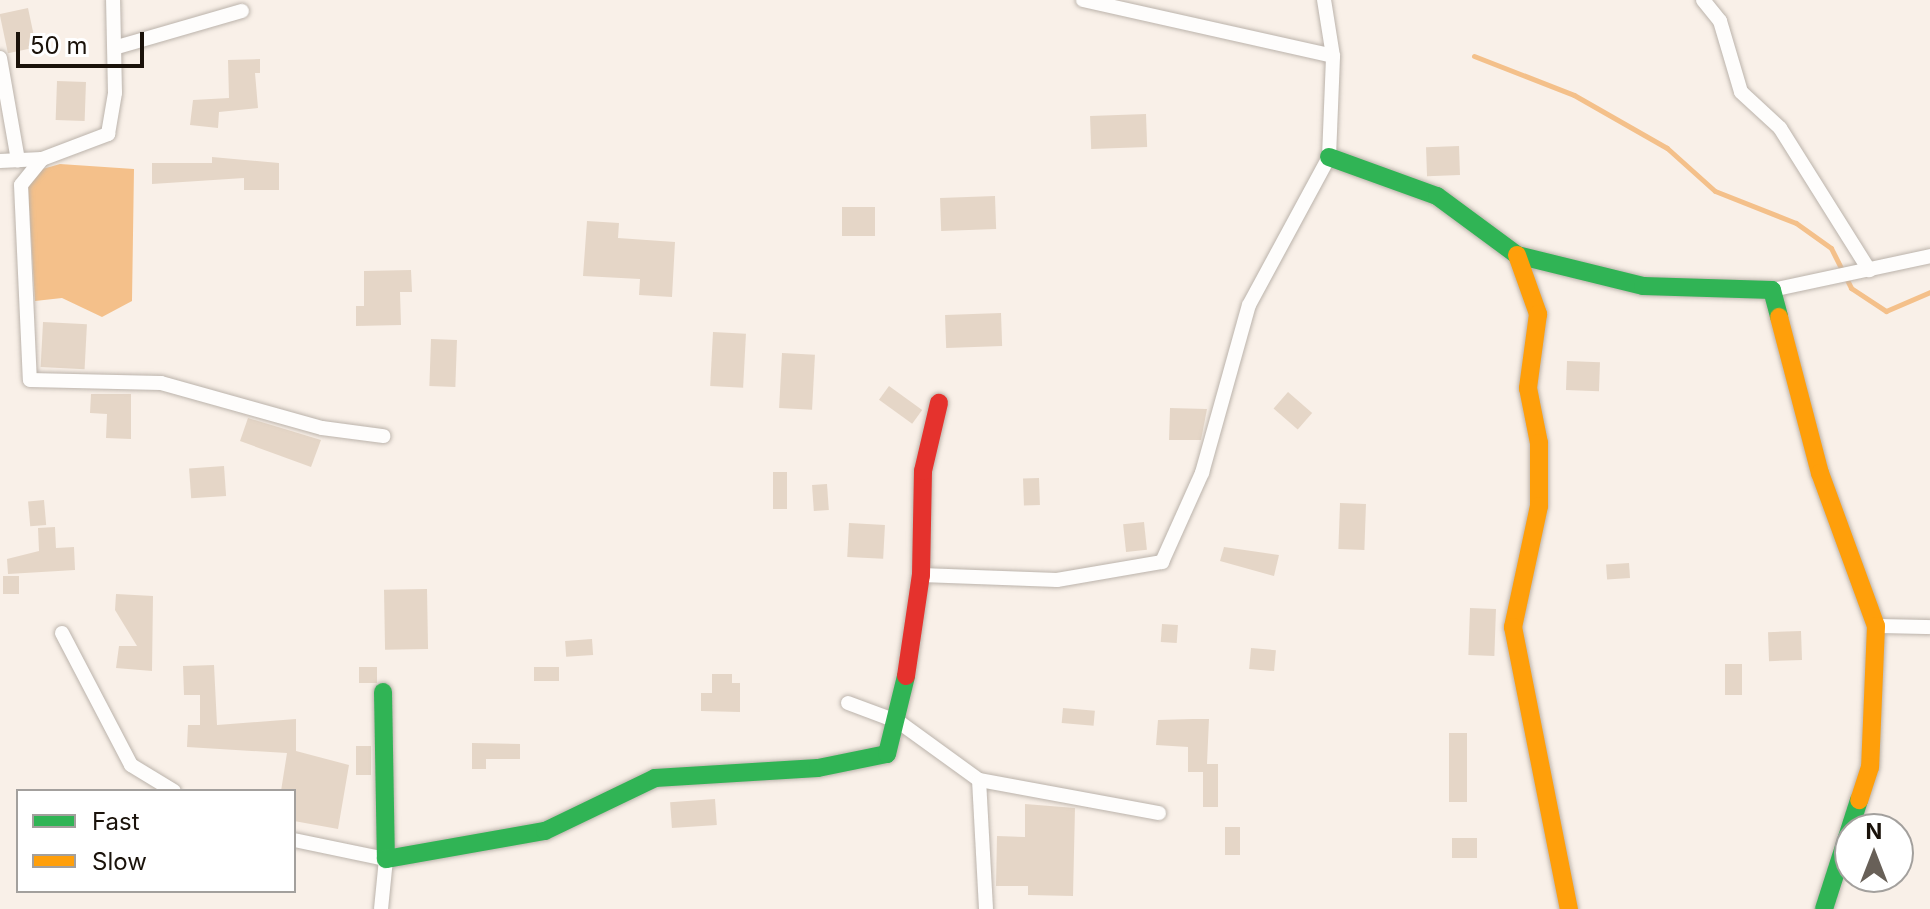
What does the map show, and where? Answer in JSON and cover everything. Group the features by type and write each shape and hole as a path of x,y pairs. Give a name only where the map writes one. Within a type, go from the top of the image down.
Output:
{"street":[{"path":"0,161 42,159 108,134 117,47 113,0"},
{"path":"1083,0 1333,56"},
{"path":"1703,0 1720,21 1741,92 1780,128 1869,270"},
{"path":"921,575 1057,580 1162,562 1202,473 1249,305 1329,157 1333,56 1325,1"},
{"path":"117,47 242,11"},
{"path":"0,58 18,160"},
{"path":"1329,157 1437,196 1517,255 1643,286 1772,290 1930,256"},
{"path":"42,159 21,185 30,380 161,383 322,428 383,436"},
{"path":"1517,255 1538,314 1528,388 1539,443 1539,506 1513,627 1569,909"},
{"path":"1772,290 1820,473 1876,626 1870,767 1824,909"},
{"path":"296,840 386,859 545,831 655,778 818,768 887,754 899,722 921,575 923,471 939,403"},
{"path":"1876,626 1930,627"},
{"path":"62,633 131,765 171,789"},
{"path":"381,909 386,859 383,692"},
{"path":"848,703 899,722 979,780 1159,813"},
{"path":"979,780 986,909"}],"shaded area":[{"path":"60,164 134,169 132,301 102,317 62,298 35,301 28,187 39,170"}],"building":[{"path":"28,8 36,47 8,53 0,14"},
{"path":"260,59 260,73 255,73 258,108 219,112 218,128 190,125 193,100 229,98 228,60"},
{"path":"57,81 86,82 85,121 56,120"},
{"path":"1146,114 1147,147 1091,149 1090,116"},
{"path":"1459,146 1460,175 1427,176 1426,147"},
{"path":"212,157 279,163 279,190 244,190 244,178 152,184 152,163 212,163"},
{"path":"995,196 996,229 941,231 940,198"},
{"path":"842,207 875,207 875,236 842,236"},
{"path":"587,221 619,223 618,238 675,242 672,297 639,295 640,279 583,276"},
{"path":"411,270 412,292 400,292 401,325 356,326 356,306 364,306 364,271"},
{"path":"1001,313 1002,346 946,348 945,315"},
{"path":"43,322 87,324 85,369 41,367"},
{"path":"713,332 746,334 743,388 710,386"},
{"path":"431,339 457,340 455,387 429,386"},
{"path":"782,353 815,355 812,410 779,408"},
{"path":"1567,361 1600,362 1599,391 1566,390"},
{"path":"889,386 922,410 912,424 879,400"},
{"path":"1288,392 1312,413 1298,430 1274,409"},
{"path":"91,394 131,394 131,439 106,438 107,414 90,413"},
{"path":"1170,408 1207,409 1201,440 1169,440"},
{"path":"248,418 321,440 311,467 240,441"},
{"path":"224,466 226,496 191,498 189,468"},
{"path":"773,472 787,472 787,509 773,509"},
{"path":"1039,478 1040,505 1024,506 1023,479"},
{"path":"827,484 829,510 814,511 812,485"},
{"path":"44,500 46,525 30,526 28,501"},
{"path":"1340,503 1366,504 1364,550 1338,549"},
{"path":"1144,522 1147,550 1126,552 1123,524"},
{"path":"849,523 885,525 883,559 847,557"},
{"path":"55,527 56,548 74,547 75,570 8,574 7,559 39,551 38,528"},
{"path":"1224,547 1279,555 1274,576 1220,561"},
{"path":"1629,563 1630,578 1607,580 1606,565"},
{"path":"3,576 19,576 19,594 3,594"},
{"path":"427,589 428,649 385,650 384,590"},
{"path":"116,594 153,596 152,671 116,668 119,646 137,646 115,610"},
{"path":"1470,608 1496,609 1494,656 1468,655"},
{"path":"1162,624 1178,625 1177,643 1161,642"},
{"path":"1801,631 1802,660 1769,661 1768,632"},
{"path":"592,639 593,655 566,657 565,641"},
{"path":"1251,648 1276,650 1274,671 1249,669"},
{"path":"1725,664 1742,664 1742,695 1725,695"},
{"path":"214,665 217,725 296,719 296,751 349,765 338,829 296,821 296,789 281,789 287,753 187,747 188,725 200,725 200,695 184,695 183,666"},
{"path":"359,667 377,667 377,683 359,683"},
{"path":"534,667 559,667 559,681 534,681"},
{"path":"712,674 732,674 732,683 740,683 740,712 701,711 701,693 712,693"},
{"path":"1063,708 1095,711 1094,726 1062,723"},
{"path":"1209,719 1207,764 1218,764 1218,807 1203,807 1203,772 1188,772 1188,747 1156,745 1158,720"},
{"path":"1449,733 1467,733 1467,802 1449,802"},
{"path":"472,743 520,744 520,759 486,759 486,769 472,769"},
{"path":"356,746 371,746 371,775 356,775"},
{"path":"715,799 717,825 672,828 670,802"},
{"path":"1025,804 1075,808 1073,896 1028,895 1028,886 996,886 997,836 1025,837"},
{"path":"1225,827 1240,827 1240,855 1225,855"},
{"path":"1452,838 1477,838 1477,858 1452,858"}],"waterway":[{"path":"1474,56 1574,95 1667,148 1715,191 1796,223 1831,248 1851,288 1886,311 1930,292"}],"traffic: fast":[{"path":"1329,157 1437,196 1517,255 1643,286 1772,290 1779,317"},
{"path":"383,692 386,859 545,831 655,778 818,768 887,754 906,676"},
{"path":"1824,909 1859,800"}],"traffic: slow":[{"path":"1517,255 1538,314 1528,388 1539,443 1539,506 1513,627 1569,909"},
{"path":"1779,317 1820,473 1876,626 1870,767 1859,800"}],"traffic: jam":[{"path":"906,676 921,575 923,471 939,403"}]}
